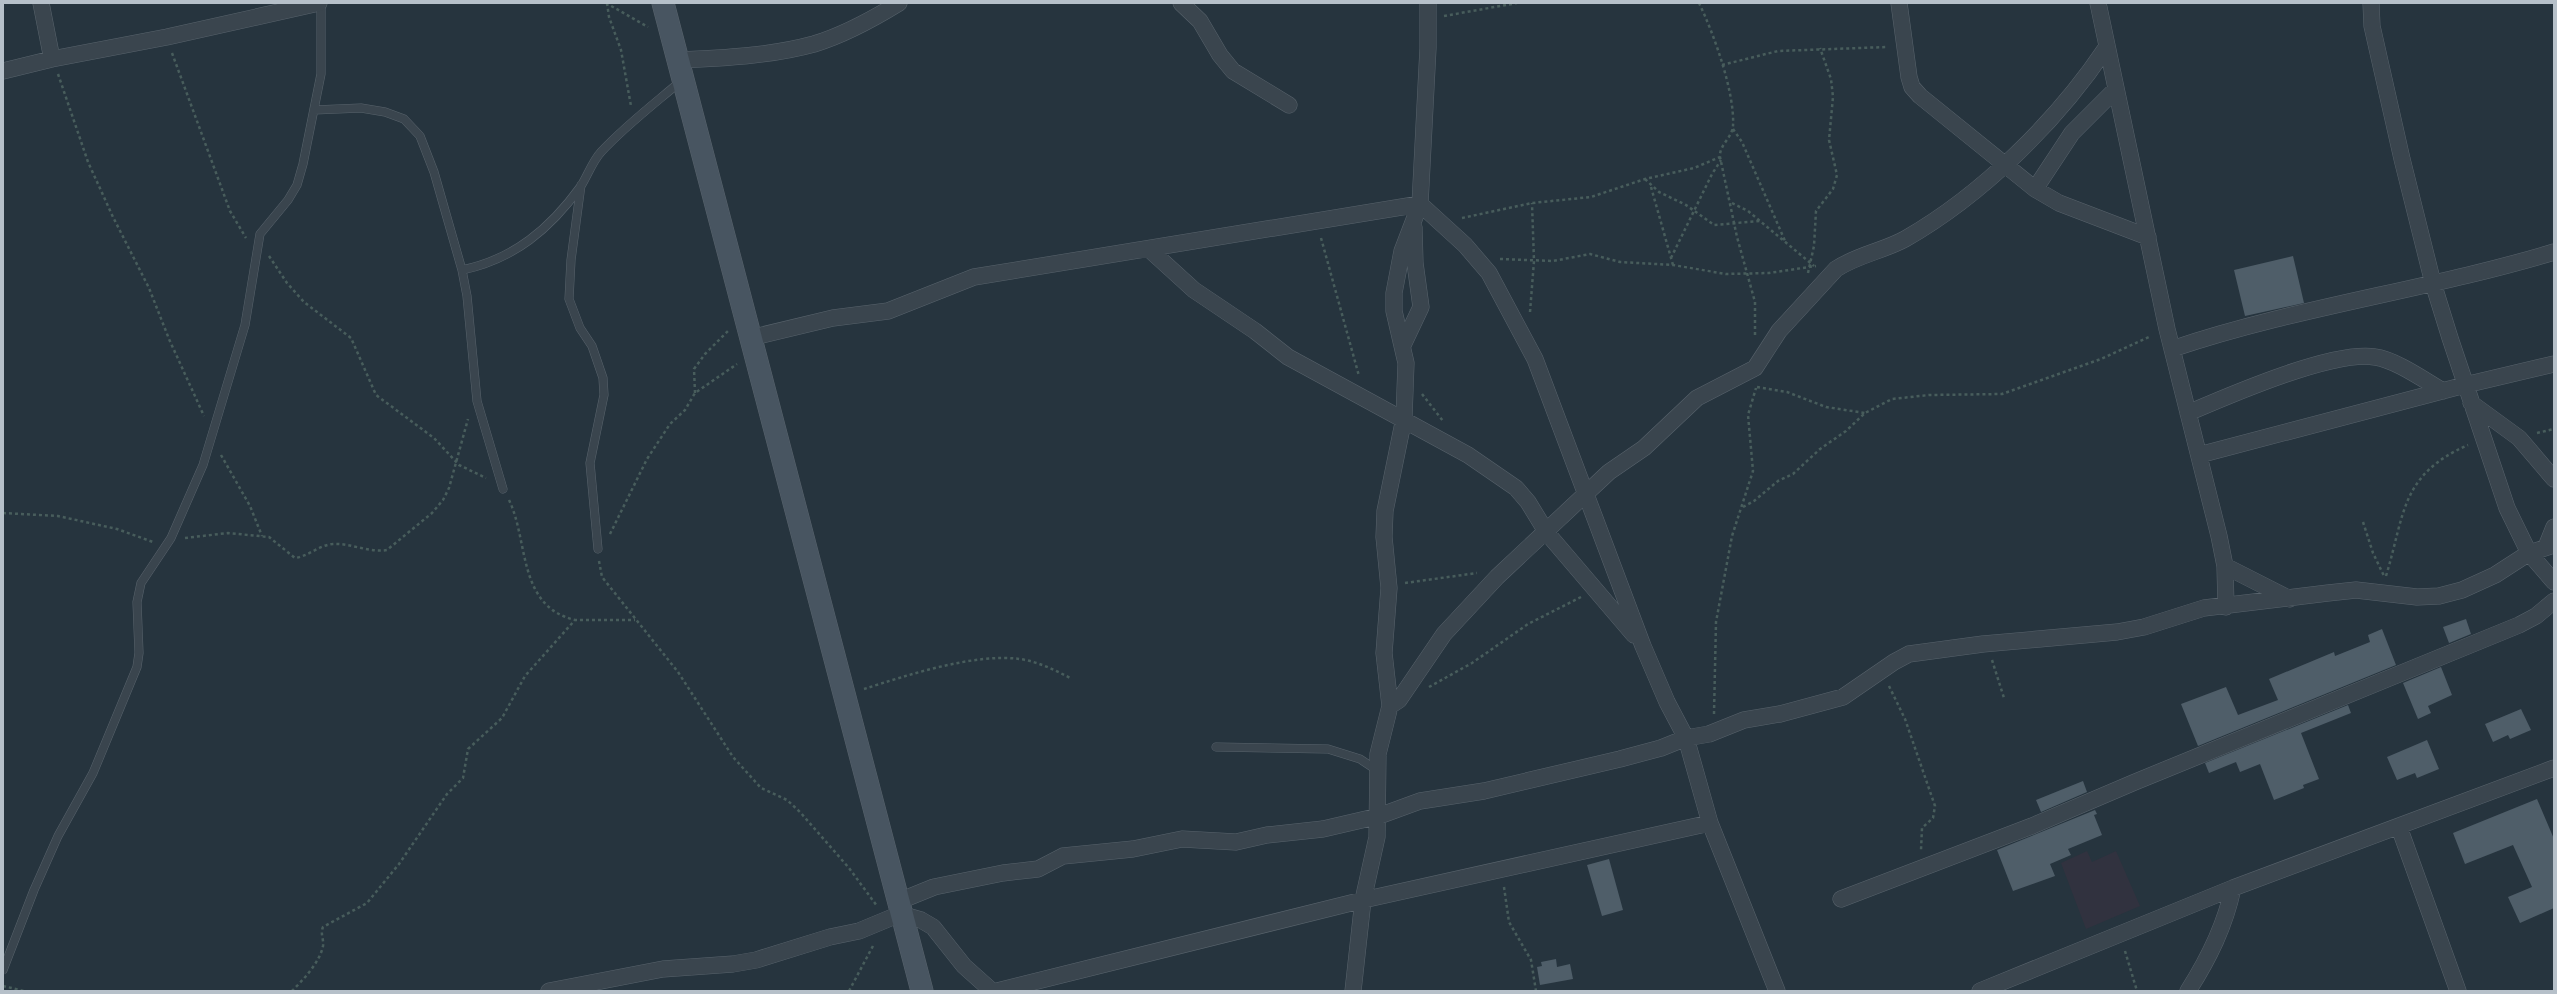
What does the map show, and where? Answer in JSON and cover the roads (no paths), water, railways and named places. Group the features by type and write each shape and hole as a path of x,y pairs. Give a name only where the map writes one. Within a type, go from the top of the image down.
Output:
{"street":[{"path":"41,3 52,58"},
{"path":"3,71 52,58 166,37 320,3"},
{"path":"664,3 680,70 844,695 895,912 922,991"},
{"path":"680,70 814,44 848,31 899,3"},
{"path":"1181,3 1200,21 1220,55 1233,71 1289,105"},
{"path":"1395,703 1384,653 1389,588 1384,537 1385,512 1404,418 1406,363 1403,345 1394,312 1394,293 1402,251 1420,204 1428,3"},
{"path":"1899,3 1909,77 1912,87 1920,96 2035,189 2059,203 2148,237"},
{"path":"2098,3 2106,48 2167,329 2225,566 2226,607"},
{"path":"2370,3 2372,26 2433,283 2482,439 2507,508 2529,553 2554,582"},
{"path":"1353,991 1363,900 1375,844 1379,816 1378,771 1381,736 1395,703 1444,634 1497,577 1587,495 1609,472 1649,443 1697,398 1757,364 1786,321 1815,289 1845,263 1886,249 1933,222 2005,164 2067,100 2087,76 2106,48"},
{"path":"2035,189 2072,132 2115,90"},
{"path":"752,346 833,318 888,310 974,277 1150,250 1420,204"},
{"path":"1420,204 1476,255 1502,293 1524,335 1548,390 1643,646 1667,702 1686,738 1710,823 1777,991"},
{"path":"1403,345 1421,306 1415,263 1414,220"},
{"path":"1150,250 1194,290 1255,331 1288,357 1404,418 1468,455 1516,488 1528,502 1547,532 1598,590 1643,646"},
{"path":"2172,349 2235,328 2504,267 2554,252"},
{"path":"2188,413 2293,373 2336,360 2359,355 2377,357 2443,391"},
{"path":"2199,455 2465,384 2554,364"},
{"path":"2471,403 2519,438 2554,479"},
{"path":"549,991 664,969 733,964 756,960 859,931 895,912 934,887 1003,873 1038,869 1063,856 1133,849 1182,839 1236,842 1267,835 1323,829 1379,816 1420,801 1484,791 1574,768 1620,759 1661,748 1686,738 1709,734 1744,720 1780,714 1843,697 1894,662 1909,654 1983,644 2117,632 2144,627 2204,608 2226,607 2356,590 2417,597 2439,596 2462,590 2495,575 2529,553 2550,546 2554,527"},
{"path":"2225,566 2290,599"},
{"path":"1841,899 2032,826 2135,782 2520,625 2536,616 2554,601"},
{"path":"1980,991 2233,888 2554,768"},
{"path":"997,991 1236,933 1363,900 1710,823"},
{"path":"2399,827 2458,991"},
{"path":"2188,991 2208,960 2223,925 2233,888"},
{"path":"895,912 921,920 933,927 964,966 992,991"}],"lane":[{"path":"3,970 58,836 93,773 116,721 137,667 139,653 137,602 141,583 169,542 203,465 235,364 250,304 260,234 297,185 321,74 320,3"},
{"path":"462,270 497,261 512,253 550,223 581,184 600,152 634,122 680,70"},
{"path":"314,110 361,108 385,112 404,119 420,136 462,270 467,296 477,401 503,490"},
{"path":"581,184 571,260 569,299 580,328 592,346 603,378 604,395 590,464 598,549"},
{"path":"1216,747 1328,749 1360,758 1378,771"}]}
